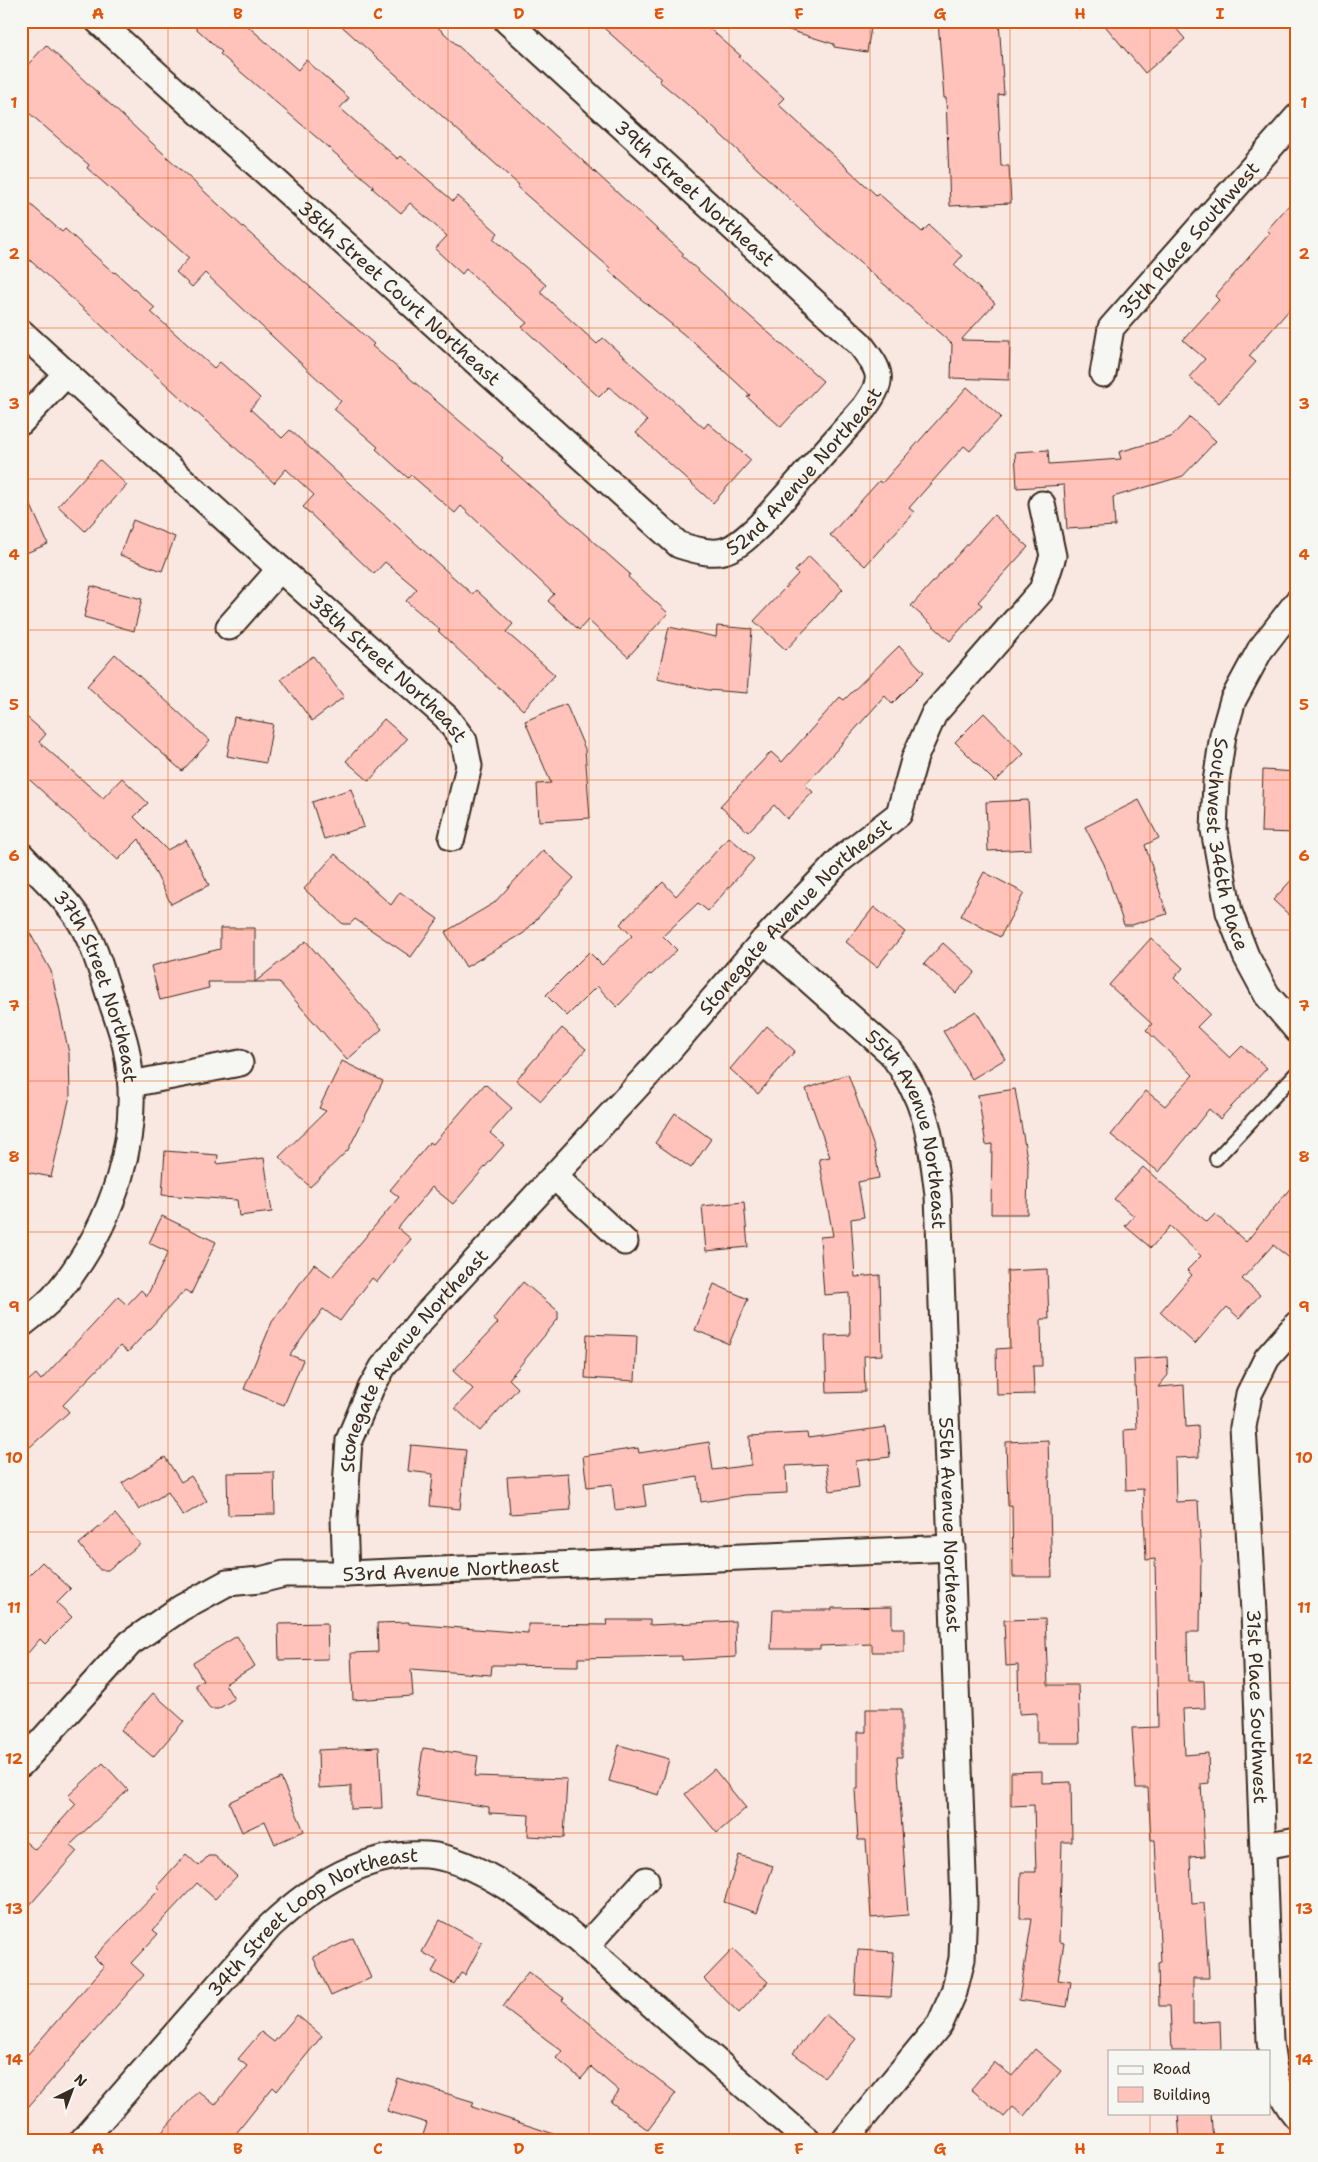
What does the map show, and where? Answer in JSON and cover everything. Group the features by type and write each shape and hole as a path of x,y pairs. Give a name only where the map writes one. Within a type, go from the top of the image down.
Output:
{"street":[{"name":"38th Street Court Northeast","path":"98,21 679,545 708,554"},
{"name":"39th Street Northeast","path":"507,21 860,344 878,368"},
{"name":"35th Place Southwest","path":"1102,374 1112,328 1297,117"},
{"name":"38th Street Northeast","path":"21,332 280,569 446,717 464,741 469,766 452,838"},
{"name":"52nd Avenue Northeast","path":"708,554 732,548 760,525 864,408 877,390 878,368"},
{"path":"21,422 67,374"},
{"name":"Stonegate Avenue Northeast","path":"346,1574 344,1510 348,1440 371,1388 383,1367 421,1320 555,1177 764,940 841,860 899,814 915,757 934,714 1042,590 1053,556 1042,504"},
{"path":"229,627 280,569"},
{"name":"Southwest 346th Place","path":"1297,602 1260,650 1232,700 1223,735 1216,782 1214,830 1230,912 1246,956 1267,995 1297,1030"},
{"name":"37th Street Northeast","path":"21,855 74,911 86,933 101,969 126,1048 131,1084 240,1063"},
{"name":"55th Avenue Northeast","path":"764,940 891,1053 903,1069 923,1107 930,1133 938,1195 964,1903 962,1960 954,1992 940,2024 844,2141"},
{"path":"21,1325 57,1294 83,1258 103,1221 124,1163 128,1144 131,1084"},
{"path":"555,1177 625,1242"},
{"name":"31st Place Southwest","path":"1291,2110 1274,2075 1270,2041 1254,1612 1243,1427 1249,1394 1267,1358 1297,1324"},
{"name":"53rd Avenue Northeast","path":"21,1764 130,1643 181,1608 227,1583 260,1580 284,1574 346,1574 952,1548"},
{"path":"1264,1846 1297,1840"},
{"name":"34th Street Loop Northeast","path":"82,2141 270,1926 299,1899 361,1864 393,1856 428,1855 465,1865 517,1892 585,1947 808,2141"},
{"path":"585,1947 646,1880"}],"lane":[{"path":"1216,1159 1297,1072"}],"building":[{"path":"188,21 242,21 298,70 306,60 349,98 340,108 398,159 401,156 453,201 457,196 498,233 493,239 546,285 540,292 597,344 603,338 704,428 708,423 751,460 713,503 636,433 647,421 609,387 599,397 522,327 527,323 466,269 462,274 435,249 447,236 410,203 401,213 372,188 374,187 220,54 222,52"},
{"path":"336,21 431,21 684,254 682,256 823,381 781,427 747,397 750,395 693,342 608,270 610,268 517,187 519,185"},
{"path":"596,21 701,21 741,56 739,57 784,98 778,104 876,195 878,193 922,232 929,225 962,256 954,265 995,303 961,340 1010,341 1009,380 951,378 952,344 835,241"},
{"path":"776,21 872,21 867,52 834,47 834,44 776,26"},
{"path":"938,21 999,21 1004,94 998,95 1001,166 1009,166 1011,203 950,206 946,98 944,98"},
{"path":"1101,21 1170,21 1185,39 1145,73"},
{"path":"46,45 245,229 374,344 372,346 503,458 501,460 630,574 628,577 668,613 628,657 588,620 579,630 548,601 554,594 461,506 455,513 411,475 408,478 376,449 378,447 334,409 341,401 205,273 192,287 176,272 189,258 87,168 89,165 21,106 21,72"},
{"path":"21,196 62,232 65,229 115,272 155,308 151,312 214,368 220,362 260,398 250,409 282,438 290,430 472,594 476,590 513,624 506,632 555,675 523,710 438,631 440,630 406,601 417,589 385,562 374,574 303,507 314,495 286,469 274,483 21,252"},
{"path":"1297,196 1297,301 1249,356 1256,362 1219,403 1189,377 1205,359 1183,340 1219,300 1215,296 1270,233 1267,230"},
{"path":"967,387 1001,417 970,451 964,446 909,508 914,512 865,566 830,535 879,481 882,483"},
{"path":"1190,417 1216,441 1183,476 1113,497 1115,526 1067,529 1064,485 1017,488 1015,452 1048,450 1049,464 1121,459 1119,452 1171,437"},
{"path":"100,460 127,485 85,531 58,506"},
{"path":"21,483 48,544 21,555"},
{"path":"994,515 1028,547 978,602 982,605 950,641 911,606"},
{"path":"133,520 175,537 162,571 120,555"},
{"path":"809,556 843,589 786,650 754,621 798,574 795,571"},
{"path":"91,586 142,599 134,631 84,617"},
{"path":"717,626 752,629 747,693 708,690 657,679 669,627 716,637"},
{"path":"899,646 924,672 892,704 885,696 805,785 813,792 787,819 774,805 748,832 720,806 771,752 782,762 840,697 844,700"},
{"path":"115,654 210,741 182,771 87,686"},
{"path":"313,656 344,697 312,721 281,679"},
{"path":"566,704 585,749 590,818 539,821 537,784 551,783 525,721"},
{"path":"21,712 46,734 39,742 103,798 122,778 148,803 134,817 167,850 186,840 209,885 171,904 139,839 118,860 21,772"},
{"path":"984,713 1024,754 995,782 955,742"},
{"path":"234,717 273,724 266,763 227,756"},
{"path":"384,719 407,739 369,781 346,761"},
{"path":"1263,770 1297,772 1297,833 1261,832"},
{"path":"351,789 364,827 324,839 312,802"},
{"path":"1028,800 1031,849 988,851 986,802"},
{"path":"1139,800 1159,838 1145,845 1167,914 1132,925 1124,925 1104,864 1085,827"},
{"path":"729,837 754,859 708,911 698,903 663,936 677,950 651,975 649,974 617,1007 597,986 567,1016 546,995 589,952 602,965 632,936 620,924 663,882 676,896"},
{"path":"543,850 574,878 524,933 466,967 445,932 494,903"},
{"path":"335,854 391,905 400,892 438,919 411,957 355,919 350,924 343,924 304,889"},
{"path":"984,872 1024,893 1000,937 961,916"},
{"path":"1297,874 1297,922 1273,900"},
{"path":"874,907 905,932 877,967 846,942"},
{"path":"21,917 51,971 69,1053 70,1096 51,1177 21,1171 21,1115 25,1099 23,1047 28,1047 21,1015"},
{"path":"220,928 255,928 255,982 208,982 209,988 160,1000 151,966 220,949"},
{"path":"1151,938 1183,968 1174,978 1210,1014 1197,1027 1230,1058 1242,1046 1267,1068 1220,1119 1209,1109 1159,1172 1111,1135 1146,1091 1165,1106 1193,1075 1146,1030 1152,1024 1109,985"},
{"path":"306,941 382,1029 347,1060 279,982 255,982"},
{"path":"943,943 975,972 956,993 924,964"},
{"path":"976,1011 1005,1059 972,1079 943,1031"},
{"path":"767,1026 795,1051 758,1094 730,1069"},
{"path":"562,1028 586,1049 541,1101 516,1080"},
{"path":"342,1061 383,1081 348,1150 310,1187 279,1157 326,1111 319,1108"},
{"path":"848,1074 875,1150 879,1178 858,1182 864,1217 851,1219 855,1277 880,1275 882,1355 864,1356 865,1392 827,1393 825,1336 850,1335 849,1293 824,1295 820,1237 833,1236 819,1159 830,1157 806,1089"},
{"path":"485,1084 512,1108 490,1133 504,1145 453,1204 432,1187 398,1228 411,1239 377,1282 372,1278 340,1321 323,1309 290,1355 303,1360 284,1405 244,1389 272,1322 314,1264 332,1277 399,1197 390,1190 430,1142 433,1144"},
{"path":"1015,1089 1028,1164 1027,1214 991,1214 992,1144 986,1145 978,1095"},
{"path":"675,1113 711,1139 691,1168 655,1143"},
{"path":"165,1151 218,1155 217,1164 264,1158 272,1212 239,1216 237,1200 162,1195"},
{"path":"1143,1167 1207,1222 1215,1214 1246,1242 1297,1180 1297,1264 1273,1245 1242,1279 1260,1295 1239,1318 1227,1307 1195,1344 1160,1312 1192,1275 1187,1270 1201,1256 1170,1226 1151,1248 1125,1226 1134,1216 1114,1199"},
{"path":"744,1202 748,1247 706,1251 702,1206"},
{"path":"162,1216 216,1242 191,1294 185,1290 128,1352 120,1346 63,1405 69,1412 21,1455 21,1387 36,1374 41,1380 118,1297 127,1305 141,1290 147,1296 168,1252 149,1243"},
{"path":"1047,1269 1049,1319 1041,1319 1042,1366 1033,1366 1034,1394 997,1395 996,1349 1010,1348 1007,1271"},
{"path":"523,1282 558,1311 558,1319 509,1379 518,1388 480,1431 455,1408 473,1389 453,1371 498,1323 493,1319"},
{"path":"714,1284 748,1299 729,1344 695,1330"},
{"path":"587,1334 637,1336 635,1381 585,1378"},
{"path":"1167,1357 1168,1375 1158,1387 1184,1385 1186,1427 1198,1426 1199,1457 1175,1458 1176,1502 1198,1501 1201,1558 1200,1632 1187,1632 1188,1681 1204,1681 1205,1708 1183,1709 1185,1755 1208,1753 1209,1783 1201,1784 1205,1856 1190,1857 1192,1904 1204,1903 1209,1978 1193,1978 1193,2023 1220,2021 1221,2050 1172,2050 1170,2006 1159,2006 1158,1963 1161,1962 1155,1840 1151,1840 1148,1788 1136,1788 1132,1728 1158,1727 1155,1559 1146,1560 1143,1489 1126,1490 1124,1430 1137,1429 1134,1359"},
{"path":"886,1427 890,1457 856,1461 859,1487 830,1491 826,1464 786,1466 787,1493 745,1495 701,1502 698,1477 643,1485 646,1506 615,1510 612,1484 587,1487 583,1456 638,1448 639,1453 709,1442 713,1470 751,1465 750,1436 807,1433 808,1438"},
{"path":"1048,1440 1052,1577 1013,1577 1012,1505 1008,1506 1006,1442"},
{"path":"411,1445 466,1450 460,1509 430,1506 433,1474 408,1471"},
{"path":"165,1457 181,1482 191,1476 207,1501 183,1516 168,1492 139,1510 122,1483"},
{"path":"274,1472 275,1514 228,1515 227,1473"},
{"path":"568,1473 571,1510 510,1514 507,1477"},
{"path":"115,1514 140,1544 108,1570 100,1570 79,1544"},
{"path":"42,1562 71,1589 57,1603 72,1617 45,1644 40,1639 21,1661 21,1583"},
{"path":"892,1607 892,1628 904,1628 904,1652 872,1652 872,1644 820,1646 820,1649 771,1649 773,1610"},
{"path":"1045,1619 1048,1685 1078,1685 1080,1743 1037,1743 1037,1713 1019,1714 1018,1665 1006,1666 1004,1620"},
{"path":"606,1620 650,1620 650,1625 735,1621 736,1657 682,1660 682,1656 578,1658 578,1666 492,1665 491,1675 411,1669 413,1696 353,1700 351,1653 378,1652 377,1623 409,1622 409,1624 528,1633 528,1624 607,1625"},
{"path":"327,1623 328,1659 279,1660 278,1624"},
{"path":"237,1636 255,1666 225,1684 234,1699 218,1709 210,1709 195,1685 203,1680 193,1663"},
{"path":"153,1693 184,1721 153,1757 121,1730"},
{"path":"866,1709 902,1709 902,1757 897,1757 908,1915 871,1918 866,1840 858,1840 855,1789 858,1789 858,1732 866,1732"},
{"path":"619,1745 669,1759 659,1795 609,1781"},
{"path":"379,1747 382,1808 351,1809 351,1786 319,1788 318,1750"},
{"path":"423,1748 478,1756 475,1776 567,1779 564,1838 528,1836 529,1815 489,1813 489,1807 416,1796"},
{"path":"103,1763 128,1790 70,1845 77,1851 21,1915 21,1838 35,1850 76,1804 68,1796"},
{"path":"714,1769 746,1808 717,1833 685,1794"},
{"path":"1042,1771 1042,1783 1071,1782 1072,1842 1062,1842 1059,1942 1064,1943 1058,1980 1071,1982 1067,2007 1019,2000 1032,1919 1020,1919 1021,1872 1036,1872 1034,1805 1011,1806 1011,1772"},
{"path":"281,1778 304,1831 275,1844 265,1821 242,1832 229,1802"},
{"path":"186,1854 199,1866 208,1856 215,1856 237,1876 215,1899 197,1883 153,1930 158,1934 131,1963 144,1975 21,2115 21,2062 104,1967 94,1957 160,1889 157,1886"},
{"path":"739,1855 773,1866 757,1913 724,1902"},
{"path":"440,1920 482,1943 465,1975 461,1973 454,1984 432,1972 438,1961 422,1952"},
{"path":"353,1938 371,1978 331,1996 313,1957"},
{"path":"733,1949 768,1982 739,2013 704,1979"},
{"path":"858,1950 894,1952 891,1997 855,1995"},
{"path":"528,1972 564,1998 562,2000 676,2093 648,2130 611,2102 619,2091 591,2067 581,2079 556,2058 562,2051 503,2007"},
{"path":"825,2014 856,2039 824,2077 793,2053"},
{"path":"297,2015 322,2036 277,2091 273,2087 230,2141 154,2141 198,2091 215,2105 247,2066 238,2059 261,2032 274,2042"},
{"path":"1035,2049 1061,2071 1024,2116 1013,2107 1004,2117 971,2089 994,2062 1012,2076"},
{"path":"397,2078 474,2102 472,2107 563,2137 562,2141 442,2141 423,2135 427,2123 387,2111"},
{"path":"1178,2114 1211,2114 1213,2141 1180,2141"}]}
